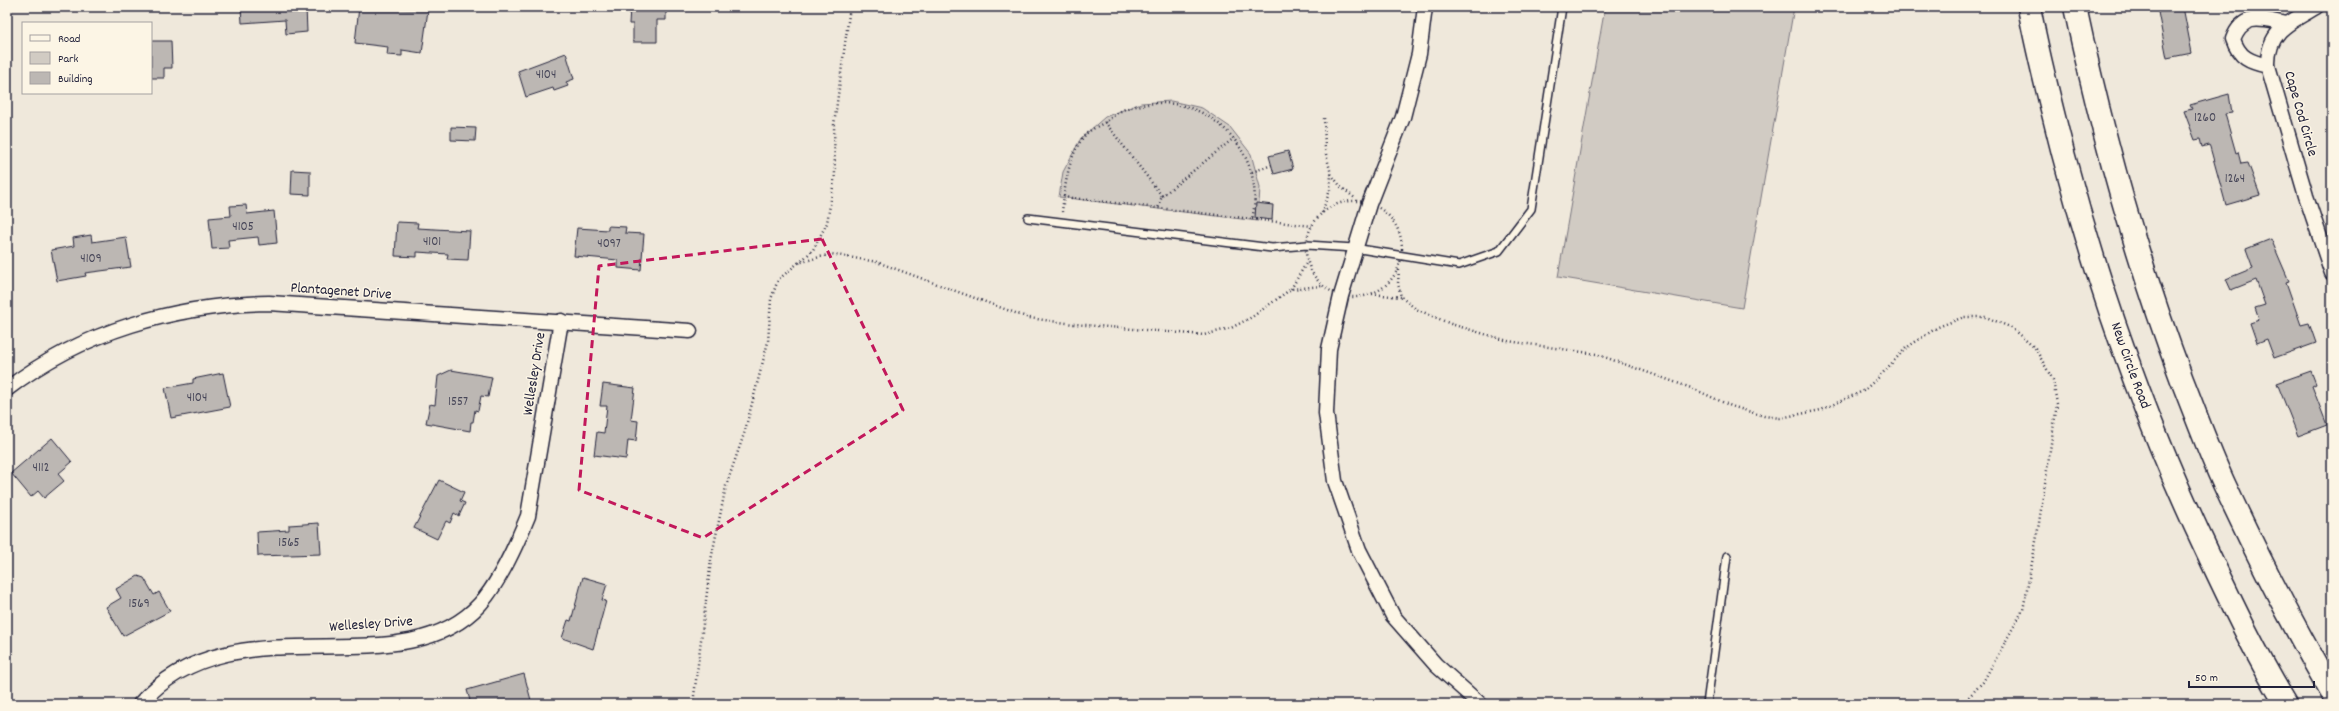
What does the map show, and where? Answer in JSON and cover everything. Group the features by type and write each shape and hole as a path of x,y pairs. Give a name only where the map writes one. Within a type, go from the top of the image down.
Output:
{"highway":[{"name":"New Circle Road","path":"2029,7 2052,112 2083,229 2115,328 2149,419 2185,505 2240,621 2286,704"},
{"path":"2075,7 2112,167 2139,260 2162,326 2224,485 2298,634 2332,693"}],"street":[{"path":"1425,7 1419,54 1403,117 1369,204 1354,248 1341,296 1329,349 1326,413 1335,481 1359,550 1393,616 1436,665 1480,704"},
{"name":"Cape Cod Circle","path":"2316,7 2287,24 2280,30 2270,45 2268,66 2306,196 2332,273"},
{"path":"2268,66 2242,58 2233,39 2237,28 2244,21 2258,19 2287,24"},
{"name":"Plantagenet Drive","path":"7,389 40,367 76,347 130,324 187,310 230,304 269,303 414,314 561,321 690,331"},
{"name":"Wellesley Drive","path":"140,704 166,680 190,666 216,656 243,650 272,647 406,642 449,628 480,603 492,587 517,541 528,516 561,321"}],"lane":[{"path":"1028,218 1272,248 1307,246 1354,248 1459,265 1499,251 1531,209 1562,7"},
{"path":"1707,704 1727,556"}],"path":[{"path":"693,704 711,560 726,486 744,434 768,342 771,299 778,280 813,250 827,223 835,175 834,125 850,7"},
{"path":"1061,222 1066,182 1073,158 1086,134 1125,109 1154,102 1178,104 1198,111 1218,123 1234,138 1248,159 1252,172 1256,204 1252,219"},
{"path":"1322,214 1330,190 1331,174 1325,150 1324,117"},
{"path":"1105,122 1162,196"},
{"path":"1158,208 1162,196 1234,138"},
{"path":"1252,172 1272,165"},
{"path":"1331,174 1341,187 1359,201"},
{"path":"1064,197 1312,226"},
{"path":"798,263 831,254 869,261 1029,318 1074,324 1204,335 1231,328 1252,317 1291,289 1307,262"},
{"path":"1399,270 1398,283 1401,297"},
{"path":"1291,289 1322,286"},
{"path":"1372,294 1401,297 1416,309 1480,334 1508,341 1551,346 1596,354 1694,389 1731,406 1764,416 1780,418 1821,410 1850,397 1878,378 1906,348 1938,327 1964,317 1986,317 2010,327 2034,348 2054,380 2057,404 2037,536 2023,610 1983,682 1962,704"}],"highlighted area":[{"path":"822,239 903,410 703,538 579,490 599,266"}],"green space":[{"path":"1605,7 1794,7 1742,308 1558,277"},
{"path":"1171,101 1202,108 1230,127 1251,154 1260,187 1258,221 1059,197 1063,172 1081,138 1105,117 1141,103"}],"building":[{"path":"241,7 306,7 307,32 286,34 285,20 242,23"},
{"path":"359,7 428,10 422,53 402,50 402,56 387,55 388,47 355,43"},
{"path":"630,7 666,7 666,20 657,20 657,42 633,42 633,24 629,24"},
{"path":"2157,7 2183,7 2192,53 2167,58"},
{"path":"152,41 171,41 172,68 164,68 164,78 152,78"},
{"path":"566,53 574,79 566,82 568,86 554,91 553,88 526,97 518,71"},
{"path":"2229,94 2232,113 2225,114 2236,153 2238,152 2241,164 2248,163 2260,195 2226,205 2210,147 2209,145 2202,147 2200,139 2195,140 2184,111 2192,109 2190,105"},
{"path":"451,127 476,128 475,141 451,140"},
{"path":"1288,151 1293,169 1274,174 1269,156"},
{"path":"292,170 310,171 310,195 291,194"},
{"path":"1256,203 1273,205 1272,220 1255,218"},
{"path":"246,205 247,214 274,211 277,243 259,245 258,237 228,240 229,248 212,249 209,218 231,216 230,206"},
{"path":"397,222 418,223 417,228 470,231 468,260 447,259 448,254 417,252 417,257 395,256"},
{"path":"608,226 626,227 625,233 644,234 641,270 618,268 618,260 574,256 577,228 608,230"},
{"path":"91,235 92,242 126,237 131,267 85,273 86,276 57,281 51,250 74,246 73,238"},
{"path":"2271,239 2289,281 2286,282 2301,325 2309,323 2316,343 2274,358 2267,339 2257,343 2250,323 2259,320 2255,308 2265,305 2256,280 2231,290 2226,279 2253,268 2246,249"},
{"path":"451,370 492,377 488,397 481,396 478,411 475,410 473,422 471,422 470,431 426,423 430,404 435,405 438,376"},
{"path":"2311,371 2316,384 2312,386 2327,425 2298,436 2277,383"},
{"path":"223,373 230,407 171,418 165,388 193,383 193,379"},
{"path":"603,384 635,388 631,420 638,421 636,441 628,440 626,459 594,455 597,432 604,433 607,406 600,406"},
{"path":"52,438 72,462 58,474 64,481 44,498 38,491 31,497 11,473"},
{"path":"439,480 464,492 460,501 465,503 459,516 454,513 450,523 446,521 437,539 414,528"},
{"path":"319,523 321,554 258,556 257,532 289,530 289,525"},
{"path":"138,576 144,578 154,595 159,592 170,611 123,636 106,607 121,598 116,589"},
{"path":"583,577 607,584 602,600 606,601 593,649 562,638 568,620 571,621"},
{"path":"524,674 532,704 471,704 467,690"}]}
